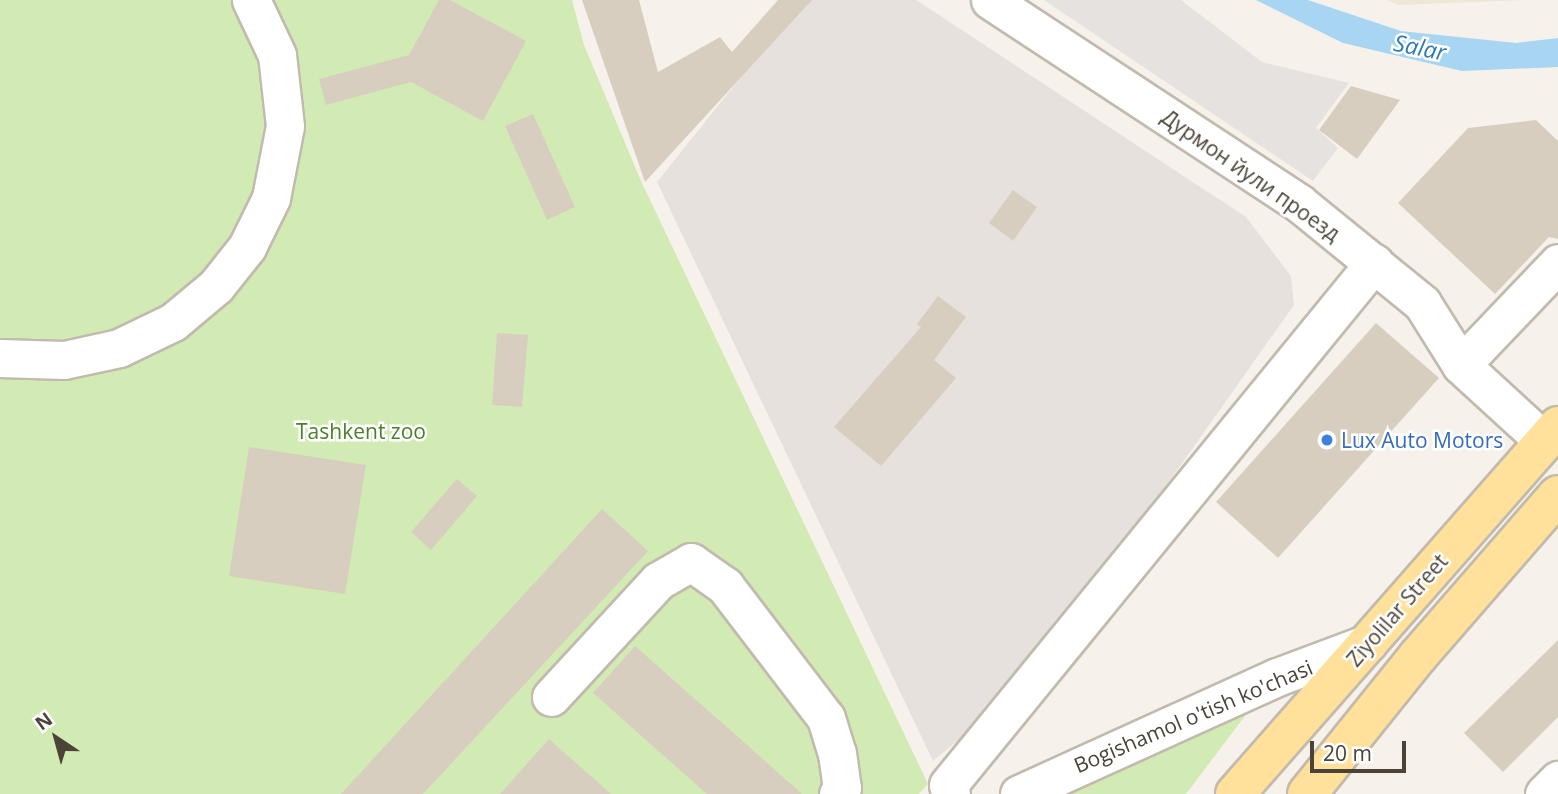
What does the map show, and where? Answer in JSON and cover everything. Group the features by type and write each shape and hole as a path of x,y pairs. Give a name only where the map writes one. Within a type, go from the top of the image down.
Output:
{"main road":[{"name":"Ziyolilar Street","path":"1235,794 1551,434"},
{"path":"1307,794 1418,656 1558,495"}],"street":[{"path":"0,358 64,360 119,348 173,322 216,286 247,247 271,198 285,126 277,55 251,0"},
{"name":"Дурмон йули проезд","path":"990,0 1298,203 1422,303 1461,365 1551,434"},
{"path":"951,794 948,785 1374,263"},
{"path":"1461,365 1558,263"},
{"path":"551,697 658,581 691,562 725,586 826,718 837,753 842,788 838,794"},
{"name":"Bogishamol o'tish ko'chasi","path":"1019,794 1277,677 1368,643"},
{"path":"1544,794 1558,780"}],"shaded area":[{"path":"810,0 916,0 1246,217 1291,276 1294,305 1026,684 933,761 657,182 761,52"},
{"path":"1044,0 1181,0 1262,62 1349,83 1316,128 1338,148 1313,181"},
{"path":"1387,0 1525,0 1399,5"}],"green space":[{"name":"Tashkent zoo","path":"0,0 572,0 584,45 641,181 928,784 919,794 0,794"},
{"path":"1254,704 1186,794 1055,794"}],"water":[{"name":"Salar","path":"1256,0 1308,0 1401,31 1516,43 1558,38 1558,67 1462,71 1343,43"}],"building":[{"path":"439,0 450,0 526,41 483,121 411,82 326,105 319,79 409,55"},
{"path":"582,0 639,0 658,72 720,37 732,52 778,0 812,0 645,182"},
{"path":"1351,86 1400,100 1357,159 1319,130"},
{"path":"533,114 575,207 547,220 505,126"},
{"path":"1536,120 1558,141 1558,239 1549,237 1495,294 1398,203 1468,128"},
{"path":"1013,190 1037,207 1013,241 989,223"},
{"path":"938,296 966,317 934,360 956,378 881,466 834,427 921,327 917,324"},
{"name":"Lux Auto Motors","path":"1376,323 1439,378 1278,558 1216,502"},
{"path":"497,333 528,335 522,407 492,405"},
{"path":"249,447 366,465 345,594 229,576"},
{"path":"457,479 477,496 431,550 411,532"},
{"path":"602,509 648,551 423,794 341,794"},
{"path":"1558,640 1558,717 1503,772 1464,733"},
{"path":"635,646 802,794 707,794 593,693"},
{"path":"549,739 611,794 500,794"}],"place":[{"name":"Lux Auto Motors","path":"1327,440"}]}
